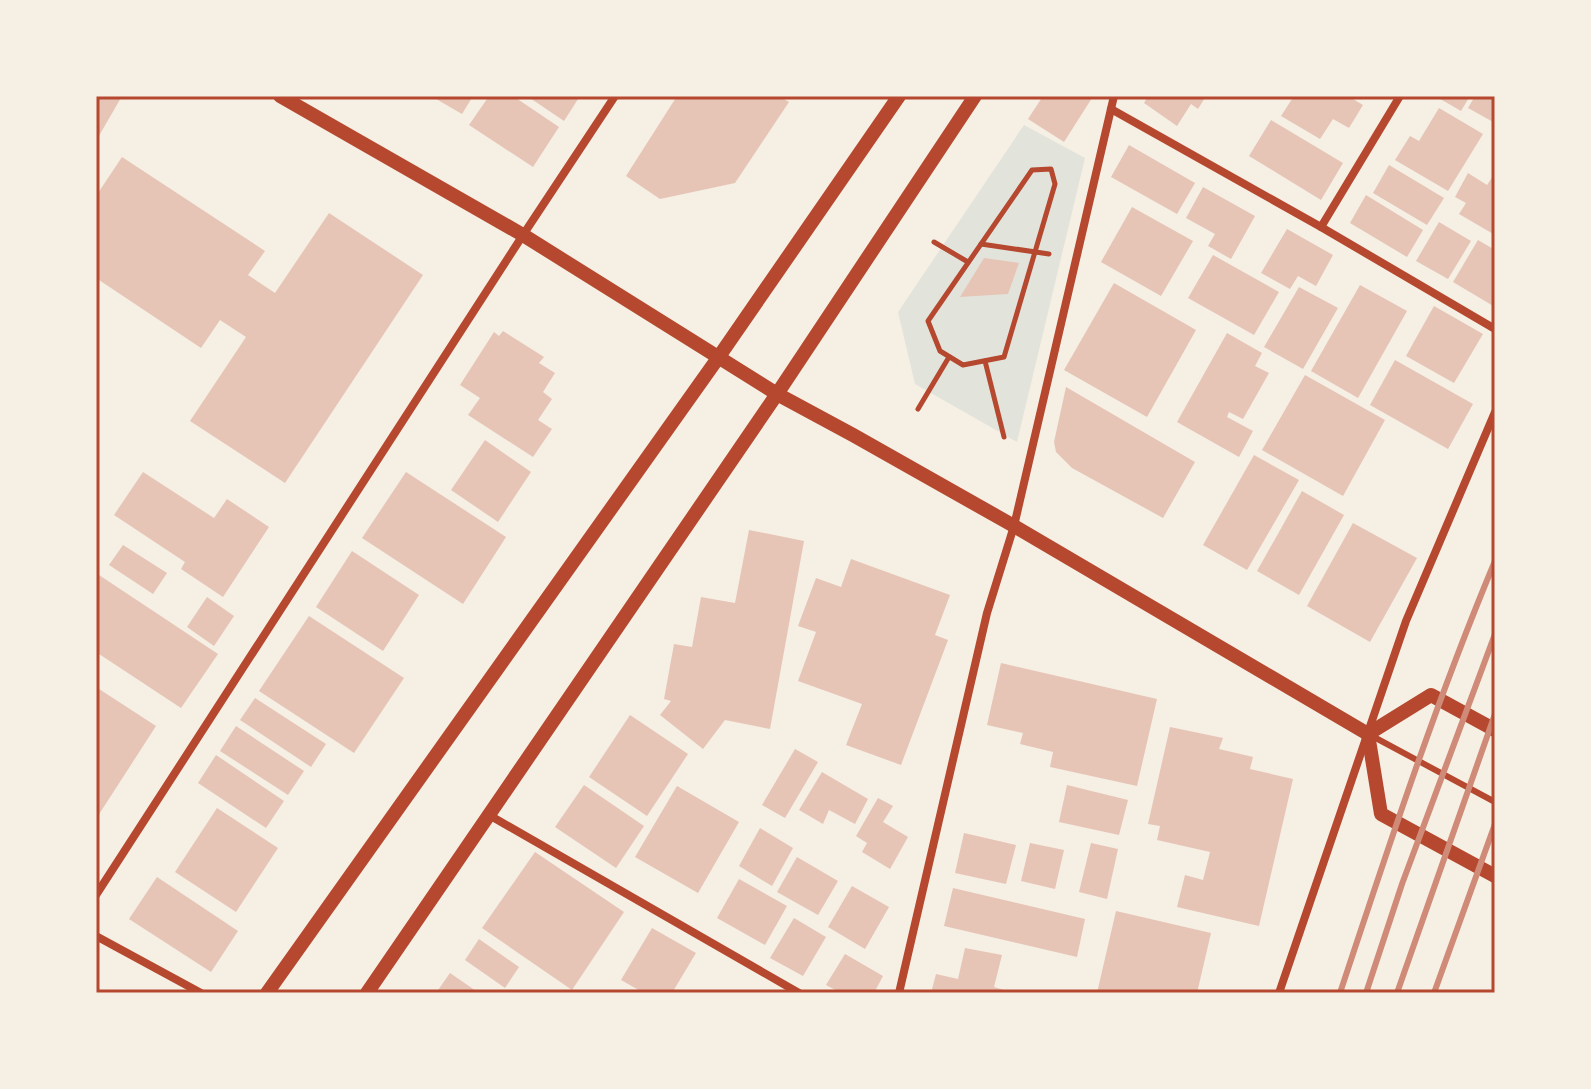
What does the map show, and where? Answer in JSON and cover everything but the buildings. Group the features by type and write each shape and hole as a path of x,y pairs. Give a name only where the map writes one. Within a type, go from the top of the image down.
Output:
{"street":[{"path":"280,96 523,235 777,394 1014,526 1368,734"},
{"path":"96,895 615,96"},
{"path":"267,993 718,358 899,96"},
{"path":"367,993 777,394 975,96"},
{"path":"899,993 987,613 1014,526 1114,96"},
{"path":"1321,227 1400,96"},
{"path":"1111,109 1495,329"},
{"path":"1279,993 1406,621 1495,412"},
{"path":"1368,734 1431,695 1495,730"},
{"path":"1368,734 1381,814 1495,876"},
{"path":"489,815 799,993"},
{"path":"96,936 201,993"}],"lane":[{"path":"1368,734 1495,802"}],"path":[{"path":"1051,169 1055,184 1004,357 963,365 940,351 928,321 968,262 1032,170 1051,169"},
{"path":"934,242 968,262"},
{"path":"981,244 1035,252"},
{"path":"918,409 949,357"},
{"path":"985,361 1006,448"}],"shaded area":[{"path":"1024,125 1085,158 1017,442 915,384 898,312"}],"railway":[{"path":"1340,993 1433,721 1495,561"},
{"path":"1366,993 1402,884 1495,634"},
{"path":"1397,993 1495,714"},
{"path":"1434,993 1495,824"}]}
